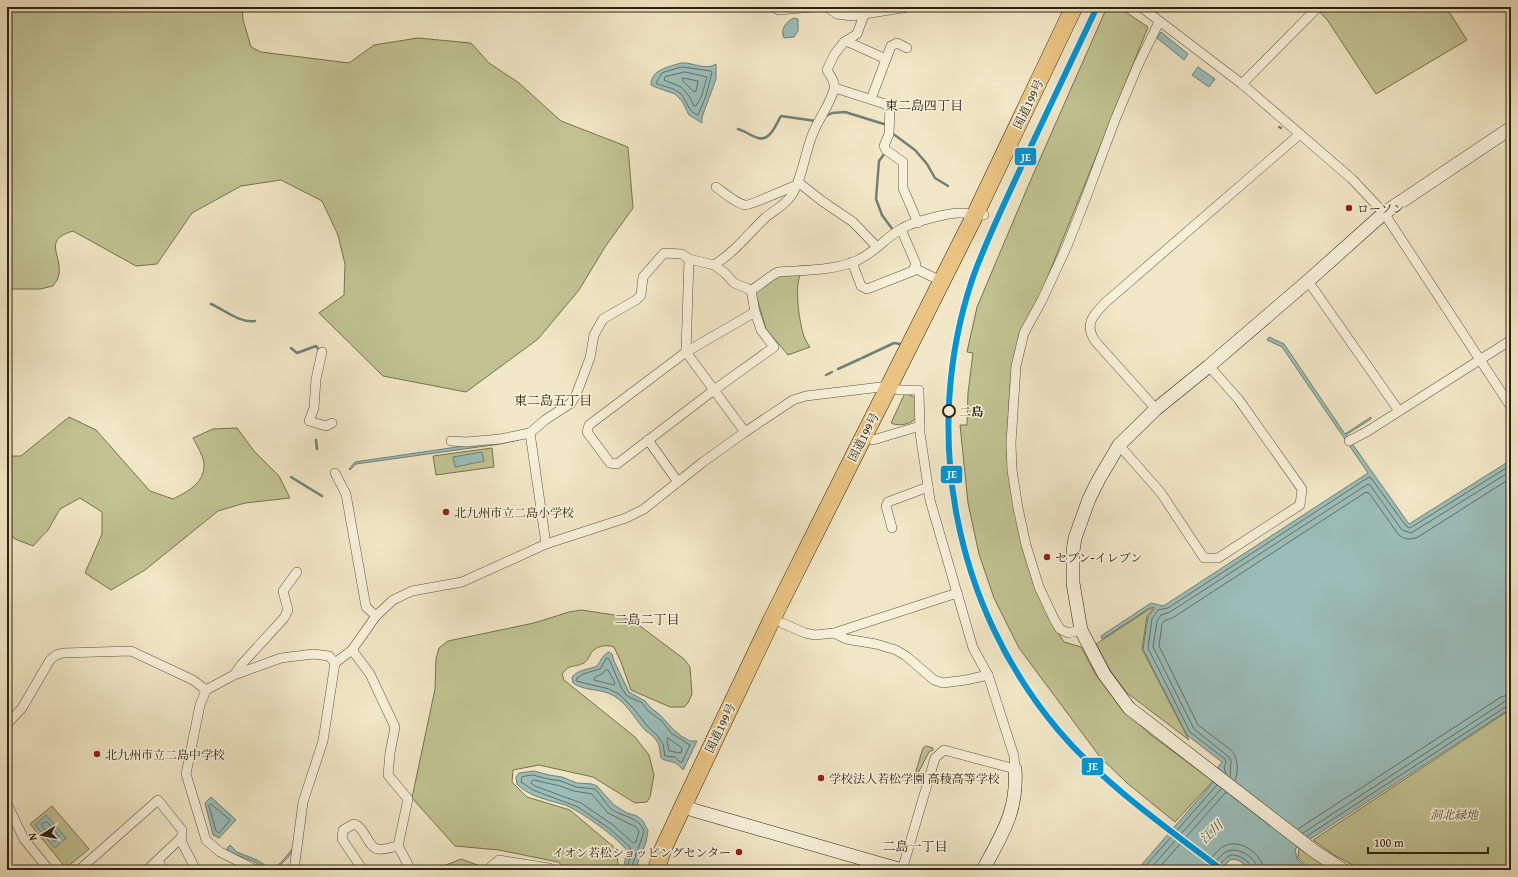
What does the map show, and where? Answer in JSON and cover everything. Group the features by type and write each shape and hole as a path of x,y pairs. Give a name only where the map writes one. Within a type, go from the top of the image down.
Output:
{"highway":[{"name":"国道199号","path":"656,870 663,849 688,807 873,440 941,281 980,215 1074,7"},
{"name":"国道199号","path":"667,870 688,807 773,617 894,388 1083,7"}],"street":[{"path":"773,7 779,10 813,7"},
{"path":"827,7 837,14 845,16 864,15 908,7"},
{"path":"1141,7 1242,84 1352,179 1384,213 1511,407"},
{"path":"1242,84 1318,7"},
{"path":"714,265 728,256 767,216 785,203 790,197 797,183 814,131 834,88 827,70 834,55 846,40 857,34 864,15"},
{"path":"1081,630 1068,632 1060,629 1039,587 1026,545 1012,470 1011,443 1016,366 1024,333 1042,300 1067,246 1088,195 1115,120 1138,65 1159,22"},
{"path":"846,40 886,60"},
{"path":"871,99 891,46 897,44 907,48"},
{"path":"834,88 886,104 890,108 889,134 884,146 886,150 903,162 903,188 918,223"},
{"path":"1344,870 1314,851 1129,708 1104,674 1090,650 1081,630 1073,583 1073,551 1075,538 1089,499 1119,445 1156,409 1209,366 1308,281 1384,213 1511,128"},
{"path":"1156,409 1090,334 1090,324 1096,312 1300,134"},
{"path":"716,187 744,205 751,204 797,183"},
{"path":"797,183 853,222 877,248"},
{"path":"451,441 466,442 500,439 530,433 544,420 571,403 576,395 590,358 594,335 604,319 636,300 641,295 643,278 664,253 682,254 689,259 714,265 725,273 734,283 751,290 760,286 773,274 778,272 840,266 852,262 869,254 900,229 918,223 959,213 980,215"},
{"path":"852,262 861,286 867,289 912,271 916,264 900,229"},
{"path":"689,259 686,352 745,432"},
{"path":"914,268 941,281"},
{"path":"1308,281 1399,411"},
{"path":"751,290 762,330 774,347 714,390 617,464 610,463 587,432 589,425 686,352 756,312"},
{"path":"1349,441 1368,431 1511,340"},
{"path":"322,352 316,379 314,408 309,421 326,426 332,423"},
{"path":"1119,445 1161,493 1204,558 1218,558 1300,505 1302,489 1239,400 1209,366"},
{"path":"294,870 303,802 323,741 336,663 352,650 376,616 392,600 412,591 462,582 546,544 626,518 644,509 703,462 793,400 806,396 894,388 919,390 920,433 930,500 973,648 988,675 1014,756 1016,785 1009,821 983,870"},
{"path":"873,440 920,426"},
{"path":"530,433 546,544"},
{"path":"648,440 678,482"},
{"path":"335,473 346,494 366,607 376,616"},
{"path":"892,528 886,506 888,502 928,488"},
{"path":"234,675 240,665 284,618 288,610 283,591 297,572"},
{"path":"782,623 815,635 834,633 957,593"},
{"path":"834,633 846,639 876,644 896,650 906,656 934,680 943,683 988,675"},
{"path":"352,650 370,674 395,727 388,775 408,799 398,846 411,870"},
{"path":"7,724 22,708 50,660 63,652 131,651 193,680 206,690"},
{"path":"256,870 220,852 206,840 186,774 200,705 206,690 234,675 281,658 313,654 329,656 336,663"},
{"path":"688,807 902,870 935,758 944,750 1015,769"},
{"path":"78,870 158,800 182,830 182,837 147,870"},
{"path":"7,804 24,840 44,868"},
{"path":"364,870 342,839 343,830 354,824 359,825 373,847 378,849 398,846"},
{"path":"180,839 196,870"},
{"path":"158,860 163,870"},
{"path":"487,870 497,867 499,860 549,868 551,870"}],"green space":[{"path":"7,7 242,7 243,20 251,47 261,52 349,63 374,45 418,38 471,43 489,63 519,83 561,121 628,147 633,208 605,247 579,290 538,339 466,392 383,376 319,313 344,295 345,264 338,235 322,201 281,180 241,186 192,213 157,264 136,266 73,231 63,235 58,239 56,244 59,270 58,278 53,286 40,289 7,289"},
{"path":"1107,7 1118,7 1148,27 1040,296 1019,335 1010,385 1008,465 1048,617 1064,642 1081,647 1096,675 1131,717 1151,735 1213,781 1175,822 1127,783 1100,757 1019,648 994,598 979,554 968,503 960,425 967,425 968,393 973,353 967,352 977,307"},
{"path":"1323,7 1446,7 1467,40 1376,94 1328,21 1319,11"},
{"path":"801,273 798,285 799,311 803,335 810,347 788,355 766,329 755,292 774,276"},
{"path":"905,393 914,397 915,399 917,417 905,424 898,425 891,423"},
{"path":"69,417 96,430 150,491 173,499 194,486 204,471 203,458 193,438 213,429 237,428 254,451 279,476 290,498 245,503 218,511 145,570 111,590 85,573 102,534 102,512 80,498 60,509 48,530 33,546 15,539 7,531 7,456 21,456"},
{"path":"492,448 494,467 436,475 433,456"},
{"path":"1151,608 1153,609 1147,616 1142,649 1189,740 1126,692 1111,672 1096,644"},
{"path":"581,610 621,616 640,626 684,659 690,667 692,694 688,703 684,707 670,707 631,690 621,662 614,647 611,646 601,646 591,653 584,663 567,668 562,674 564,680 635,737 649,755 654,775 650,797 647,802 635,803 593,777 539,765 513,770 512,782 527,797 570,810 616,849 619,870 568,870 558,862 499,850 455,846 412,798 435,689 436,659 439,648 448,641 534,623 569,612"},
{"name":"洞北緑地","path":"1511,709 1511,870 1362,870 1334,855 1313,840"},
{"path":"926,746 933,748 933,750 929,752 917,775 915,774 923,748"},
{"path":"52,806 89,849 66,868 30,824"},
{"path":"1299,848 1332,870 1310,870 1298,858"},
{"path":"461,859 483,867 480,870 434,870"}],"water":[{"path":"794,18 798,19 798,31 794,37 784,38 784,26 788,21"},
{"path":"1161,32 1188,54 1184,60 1157,38"},
{"path":"681,63 708,67 716,64 716,79 702,117 702,123 689,115 682,101 675,94 651,85 654,75 657,72"},
{"path":"1198,67 1215,79 1209,87 1192,75"},
{"name":"江川","path":"1269,337 1284,344 1345,434 1371,417 1371,419 1346,435 1409,524 1511,460 1511,708 1295,849 1297,859 1308,870 1251,870 1240,861 1234,859 1230,860 1220,870 1137,870 1222,772 1217,768 1222,762 1187,735 1143,649 1148,617 1155,608 1151,607 1102,639 1101,636 1151,603 1163,606 1165,605 1368,473 1282,347 1267,340"},
{"path":"518,438 519,440 500,444 356,464 350,470 349,469 355,462"},
{"path":"482,452 484,461 455,467 453,457"},
{"path":"609,652 612,654 629,692 645,701 681,736 690,741 697,741 683,770 677,764 661,758 657,741 645,730 620,700 608,693 581,687 573,683 572,677 575,674 597,666 603,656"},
{"path":"534,771 562,777 577,783 592,784 597,786 614,805 627,813 637,816 643,821 648,831 646,842 635,870 623,870 627,851 616,839 599,825 565,805 546,800 527,792 517,784 516,777 519,773"},
{"path":"211,797 236,820 219,838 213,835 205,803"},
{"path":"46,815 66,838 55,848 35,825"},
{"path":"230,845 237,852 257,860 271,869 280,863 293,848 288,857 280,865 274,870 267,870 255,862 229,852 227,849"}],"waterway":[{"path":"824,117 832,113 845,112 887,125"},
{"path":"738,129 762,139 772,132 781,116 816,121"},
{"path":"892,133 915,150 927,164 935,178 948,186"},
{"path":"885,153 879,161 876,199 882,215 893,230"},
{"path":"211,304 243,320 255,321"},
{"path":"862,358 894,343 900,344"},
{"path":"291,348 297,353 316,346 320,351"},
{"path":"838,369 860,359"},
{"path":"826,375 832,372"},
{"path":"316,440 317,449"},
{"path":"291,477 322,496"}],"transit line":[{"name":"JE","path":"1097,7 983,250 972,280 957,339 949,398 949,458 957,517 972,574 994,630 1023,682 1059,731 1077,751 1137,805 1222,870"}],"place":[{"name":"ローソン","path":"1349,208"},
{"name":"二島","path":"949,411"},
{"name":"北九州市立二島小学校","path":"446,512"},
{"name":"セブン-イレブン","path":"1047,557"},
{"name":"北九州市立二島中学校","path":"97,754"},
{"name":"学校法人若松学園 高稜高等学校","path":"821,778"},
{"name":"イオン若松ショッピングセンター","path":"739,852"}],"district":[{"name":"東二島四丁目","path":"924,105"},
{"name":"東二島五丁目","path":"553,400"},
{"name":"二島二丁目","path":"647,619"},
{"name":"二島一丁目","path":"915,846"}]}
